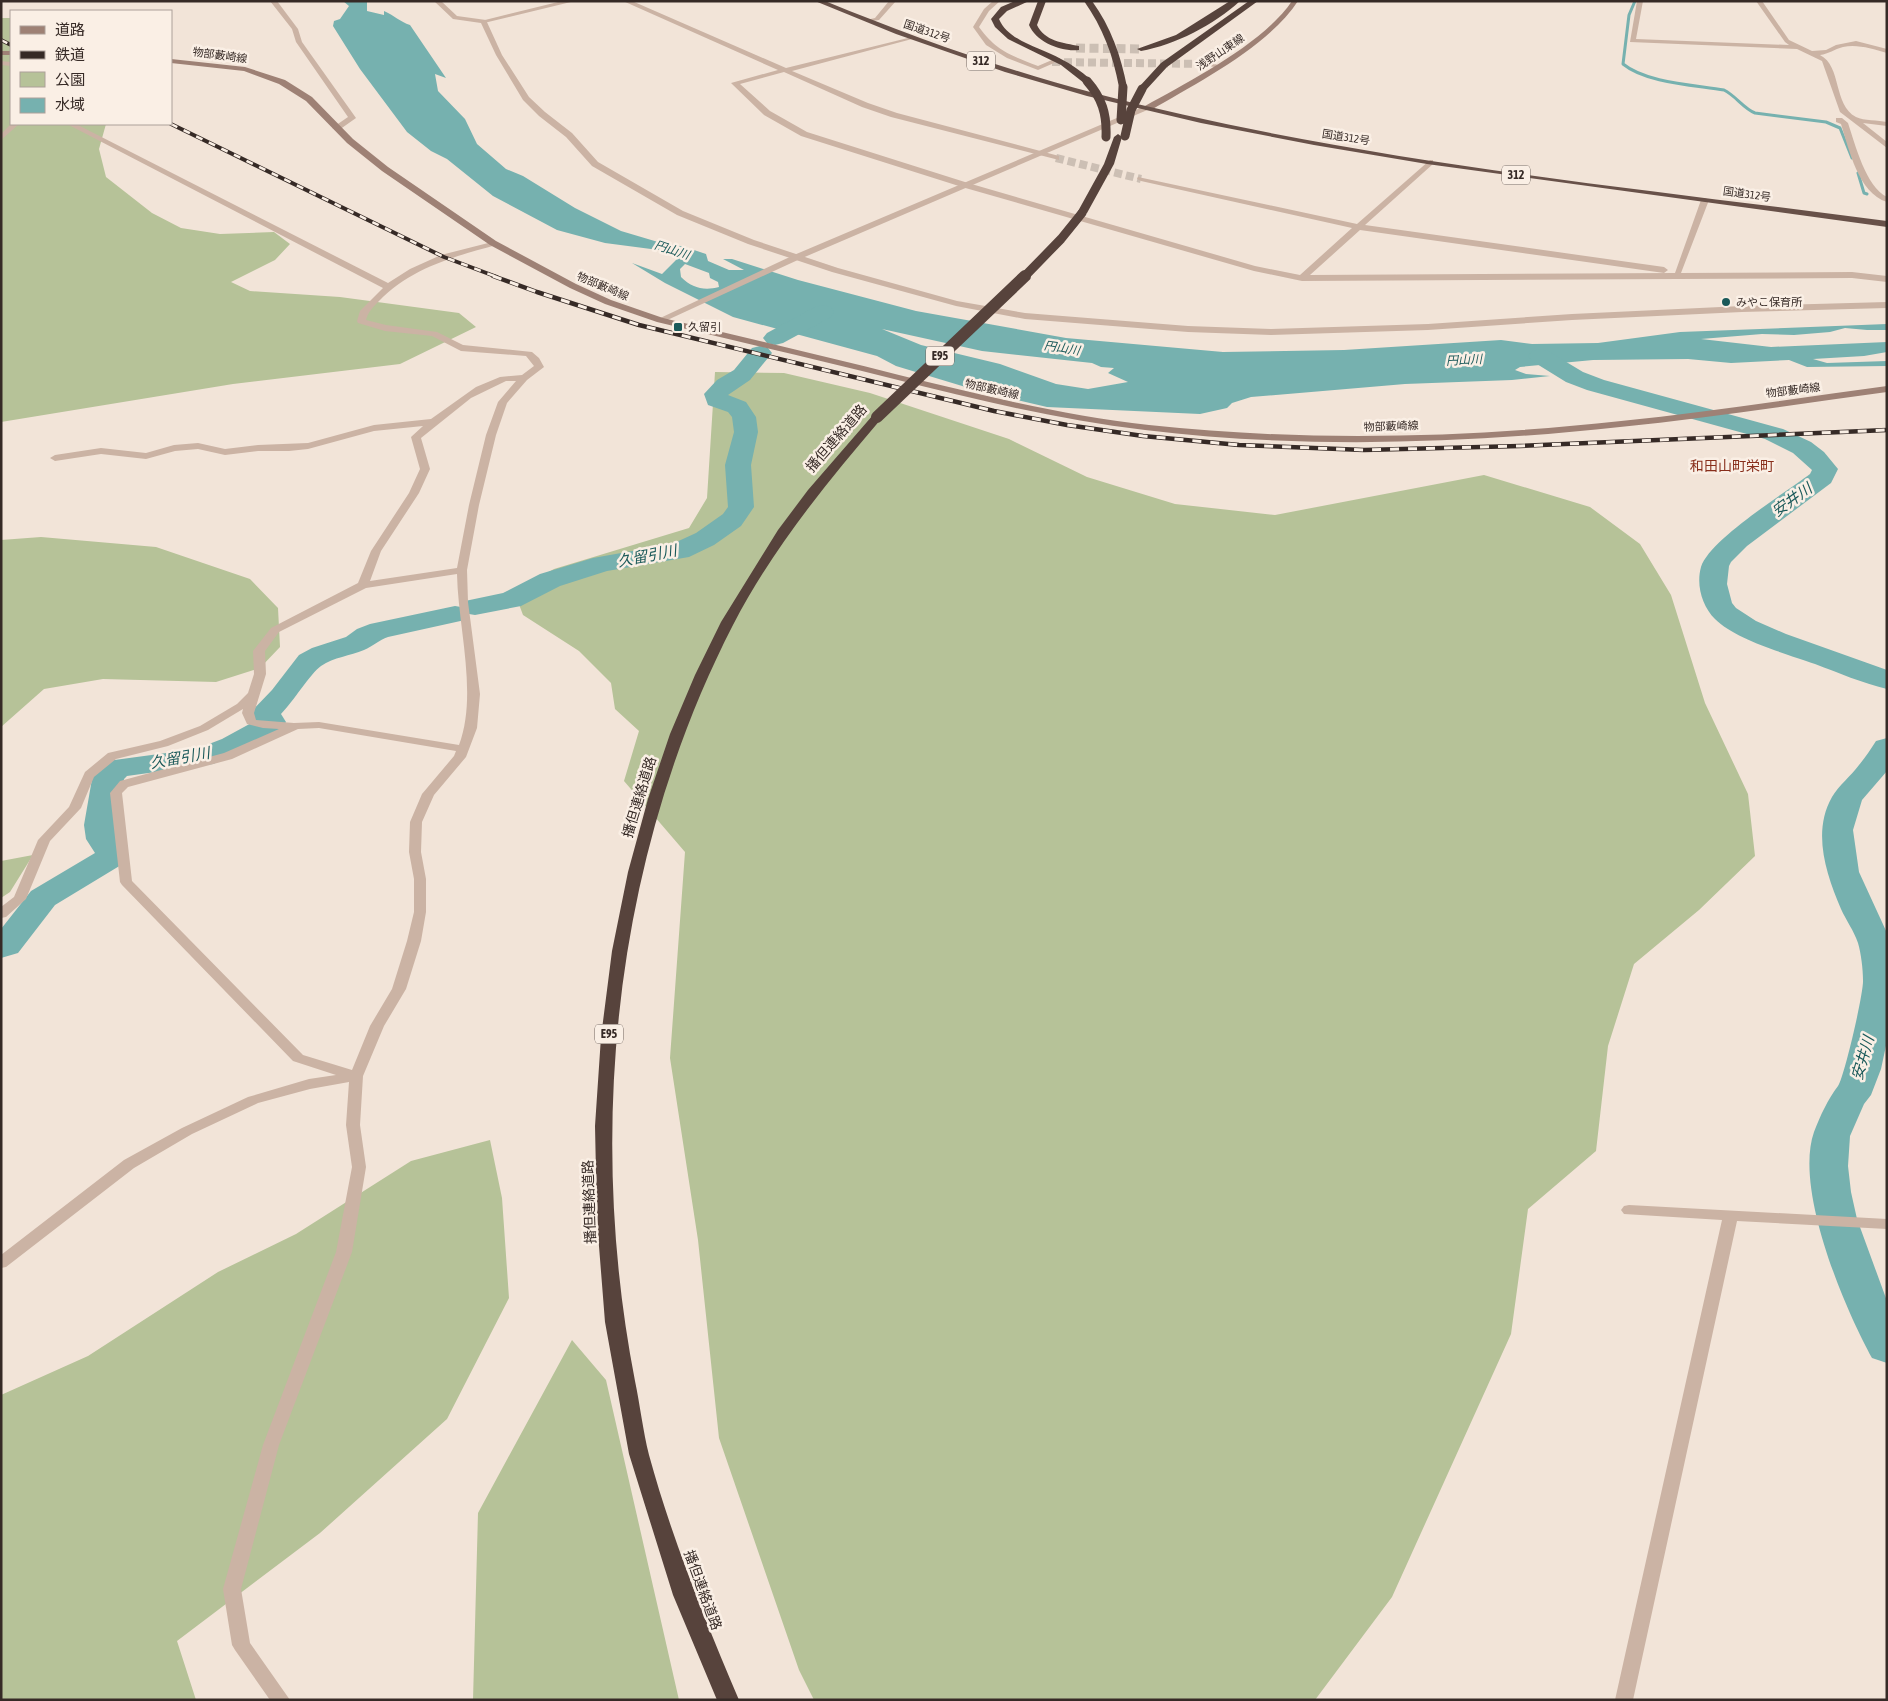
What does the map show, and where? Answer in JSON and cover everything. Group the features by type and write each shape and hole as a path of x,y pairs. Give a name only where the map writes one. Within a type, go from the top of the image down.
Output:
{"highway":[{"name":"国道312号","path":"818,1 910,38 1037,79 1148,108 1310,142 1430,162 1887,224"},
{"path":"1025,1 1008,6 999,13 995,20 997,27 1013,38 1064,64 1087,81 1097,92 1107,113 1102,166 1094,193"},
{"path":"1042,1 1032,25 1036,33 1056,43 1076,48"},
{"path":"1081,1 1111,40"},
{"path":"1088,1 1098,14 1111,40 1120,69 1123,87 1121,136"},
{"path":"1141,49 1164,44 1178,38 1236,1"},
{"path":"1094,193 1112,165 1131,110 1151,76 1172,58 1254,1"},
{"name":"播但連絡道路","path":"728,1700 684,1595 639,1454 614,1322 606,1221 604,1126 609,1037 620,951 636,872 655,799 678,734 702,675 728,622 784,530 812,493 877,417 908,385 1027,275 1053,248 1082,213 1094,193"}],"main road":[{"name":"浅野山東線","path":"1148,108 1220,66 1284,16 1295,1"},
{"name":"物部藪崎線","path":"172,61 245,70 282,82 309,99 336,128 385,169 493,243 533,266 608,302 660,320 1005,404 1088,420 1271,437 1397,438 1584,428 1887,389"}],"street":[{"path":"273,1 283,11 295,29 299,42 352,118 336,128"},
{"path":"437,1 455,18 484,22 572,1"},
{"path":"626,1 865,105 894,115 1056,158"},
{"path":"868,21 877,19 893,1"},
{"path":"997,1 986,10 976,27 988,44 1028,66 1038,68 1052,62"},
{"path":"1640,1 1632,40 1796,47"},
{"path":"1759,1 1787,41 1825,60 1843,110 1887,146"},
{"path":"484,22 499,55 526,98 542,114 569,135 595,164 680,213 793,259 956,303 1025,316 1188,329 1271,332 1742,309 1887,305"},
{"path":"910,38 735,83 767,113 804,134 965,185 1254,268 1302,278 1852,275 1887,278"},
{"path":"1810,53 1828,52 1838,46 1856,43 1887,51"},
{"path":"1205,64 1220,66"},
{"path":"660,320 793,259 1148,108"},
{"path":"1887,124 1854,119 1839,120 1844,123 1862,172 1877,196 1887,200"},
{"path":"1,138 14,125"},
{"path":"73,125 388,287"},
{"path":"1302,278 1430,162"},
{"path":"1142,179 1359,227 1706,277"},
{"path":"1678,272 1706,200"},
{"path":"281,1700 241,1645 232,1589 271,1445 344,1252 359,1167 353,1125 356,1076 377,1026 399,989 414,941 420,912 420,879 415,852 416,822 428,794 460,758 471,728 474,694 463,602 462,570 474,505 491,435 504,402 524,378 539,367 529,354 461,348 434,334 384,328 361,320 363,313 388,287 432,262 464,250 493,243"},
{"path":"363,586 376,551 414,493 425,469 416,437 432,422 468,397 501,379 524,378"},
{"path":"55,458 101,451 146,456 174,448 198,446 225,452 258,448 289,448 308,446 374,428 432,422"},
{"path":"462,570 363,586 275,630 259,651 260,674 248,718 250,722 263,726 319,725 463,749"},
{"path":"1,914 20,899 44,840 76,808 89,775 112,756 164,744 204,728 241,706 254,694"},
{"path":"296,726 228,756 124,784 116,793 126,882 298,1058 356,1076"},
{"path":"1,1263 129,1164 187,1131 252,1100 309,1084 356,1076"},
{"path":"1629,1210 1730,1217 1887,1224"},
{"path":"1624,1700 1730,1217"}],"green space":[{"path":"1,18 10,18 10,125 106,125 99,149 106,177 152,213 181,228 220,234 274,232 290,244 275,260 231,282 250,291 340,297 459,313 476,327 400,364 233,384 1,422"},
{"path":"715,372 784,373 870,393 1009,439 1087,477 1175,504 1275,515 1484,475 1590,507 1640,544 1671,595 1705,703 1748,794 1755,856 1699,910 1634,964 1608,1046 1596,1151 1528,1209 1511,1334 1392,1597 1315,1700 814,1700 799,1670 719,1438 698,1240 670,1058 685,852 624,781 639,731 615,709 611,683 579,651 523,615 514,591 554,569 689,528 707,498"},
{"path":"41,537 156,547 250,579 278,608 280,647 260,668 216,682 103,679 44,689 1,727 1,540"},
{"path":"33,855 10,892 1,898 1,861"},
{"path":"490,1140 502,1198 509,1298 447,1419 320,1533 177,1641 196,1700 1,1700 1,1395 88,1356 218,1272 296,1234 411,1161"},
{"path":"572,1340 606,1380 679,1700 473,1700 478,1513"}],"water":[{"name":"円山川","path":"343,1 367,1 367,11 384,15 384,11 410,25 446,78 435,74 438,91 465,119 477,144 506,169 523,176 575,208 621,231 706,254 708,261 729,270 744,270 723,259 732,259 798,280 916,311 1066,338 1223,352 1344,350 1501,340 1532,344 1598,343 1680,332 1887,324 1887,330 1845,328 1830,332 1794,335 1762,334 1701,339 1771,347 1887,342 1887,352 1864,356 1813,359 1827,363 1887,361 1887,366 1807,367 1789,360 1731,363 1688,359 1593,360 1520,367 1515,370 1526,374 1550,376 1512,380 1405,384 1251,397 1232,403 1227,408 1200,414 1047,407 982,392 896,366 877,356 733,317 665,283 632,263 662,274 677,259 684,256 674,252 605,243 557,230 493,196 447,159 431,151 407,132 360,69 333,26 334,21 340,19 349,6","holes":["685,264 709,273 710,278 718,282 719,287 708,289 689,284 681,277 680,269","882,329 982,351 1092,363 1101,367 1114,368 1108,373 1128,382 1088,389 1056,384 1000,364 921,345"]}],"waterway":[{"path":"1635,1 1629,15 1623,64 1644,75 1657,79 1724,90 1755,113 1826,122 1840,128 1852,158"},
{"path":"1858,173 1864,193 1867,194"},
{"name":"久留引川","path":"775,338 823,312"},
{"name":"久留引川","path":"475,607 511,600 550,580 603,564 679,551 705,539 732,520 741,507 738,465 746,432 744,417 737,407 717,400 716,394 725,385 742,375 760,353"},
{"name":"安井川","path":"1540,356 1569,374 1595,385 1774,434 1802,447 1815,457 1825,469 1822,478 1738,540 1715,566 1713,584 1718,604 1726,614 1746,627 1776,640 1887,680"},
{"name":"久留引川","path":"1,947 6,946 43,898 109,858 111,853 102,839 100,825 108,779 111,773 118,768 202,757 233,745 269,726 271,722 265,713 282,696 309,661 322,654 356,643 367,635 380,630 455,614"},
{"name":"安井川","path":"1887,747 1871,771 1847,798 1837,830 1843,872 1858,909 1875,943 1881,981 1863,1069 1853,1095 1849,1096 1833,1130 1830,1142 1829,1166 1831,1192 1845,1247 1887,1347"}],"tunnel":[{"path":"1076,48 1141,49"},
{"path":"1052,62 1205,64"},
{"path":"1056,158 1141,179"}],"railway":[{"path":"1,40 10,44"},
{"path":"172,124 444,257 497,277"},
{"path":"493,276 639,325 994,411 1067,425 1143,436 1239,445 1364,450 1520,446 1887,430"}],"place":[{"name":"みやこ保育所","path":"1726,302"},
{"name":"久留引","path":"678,327"}],"district":[{"name":"和田山町栄町","path":"1732,466"}]}
